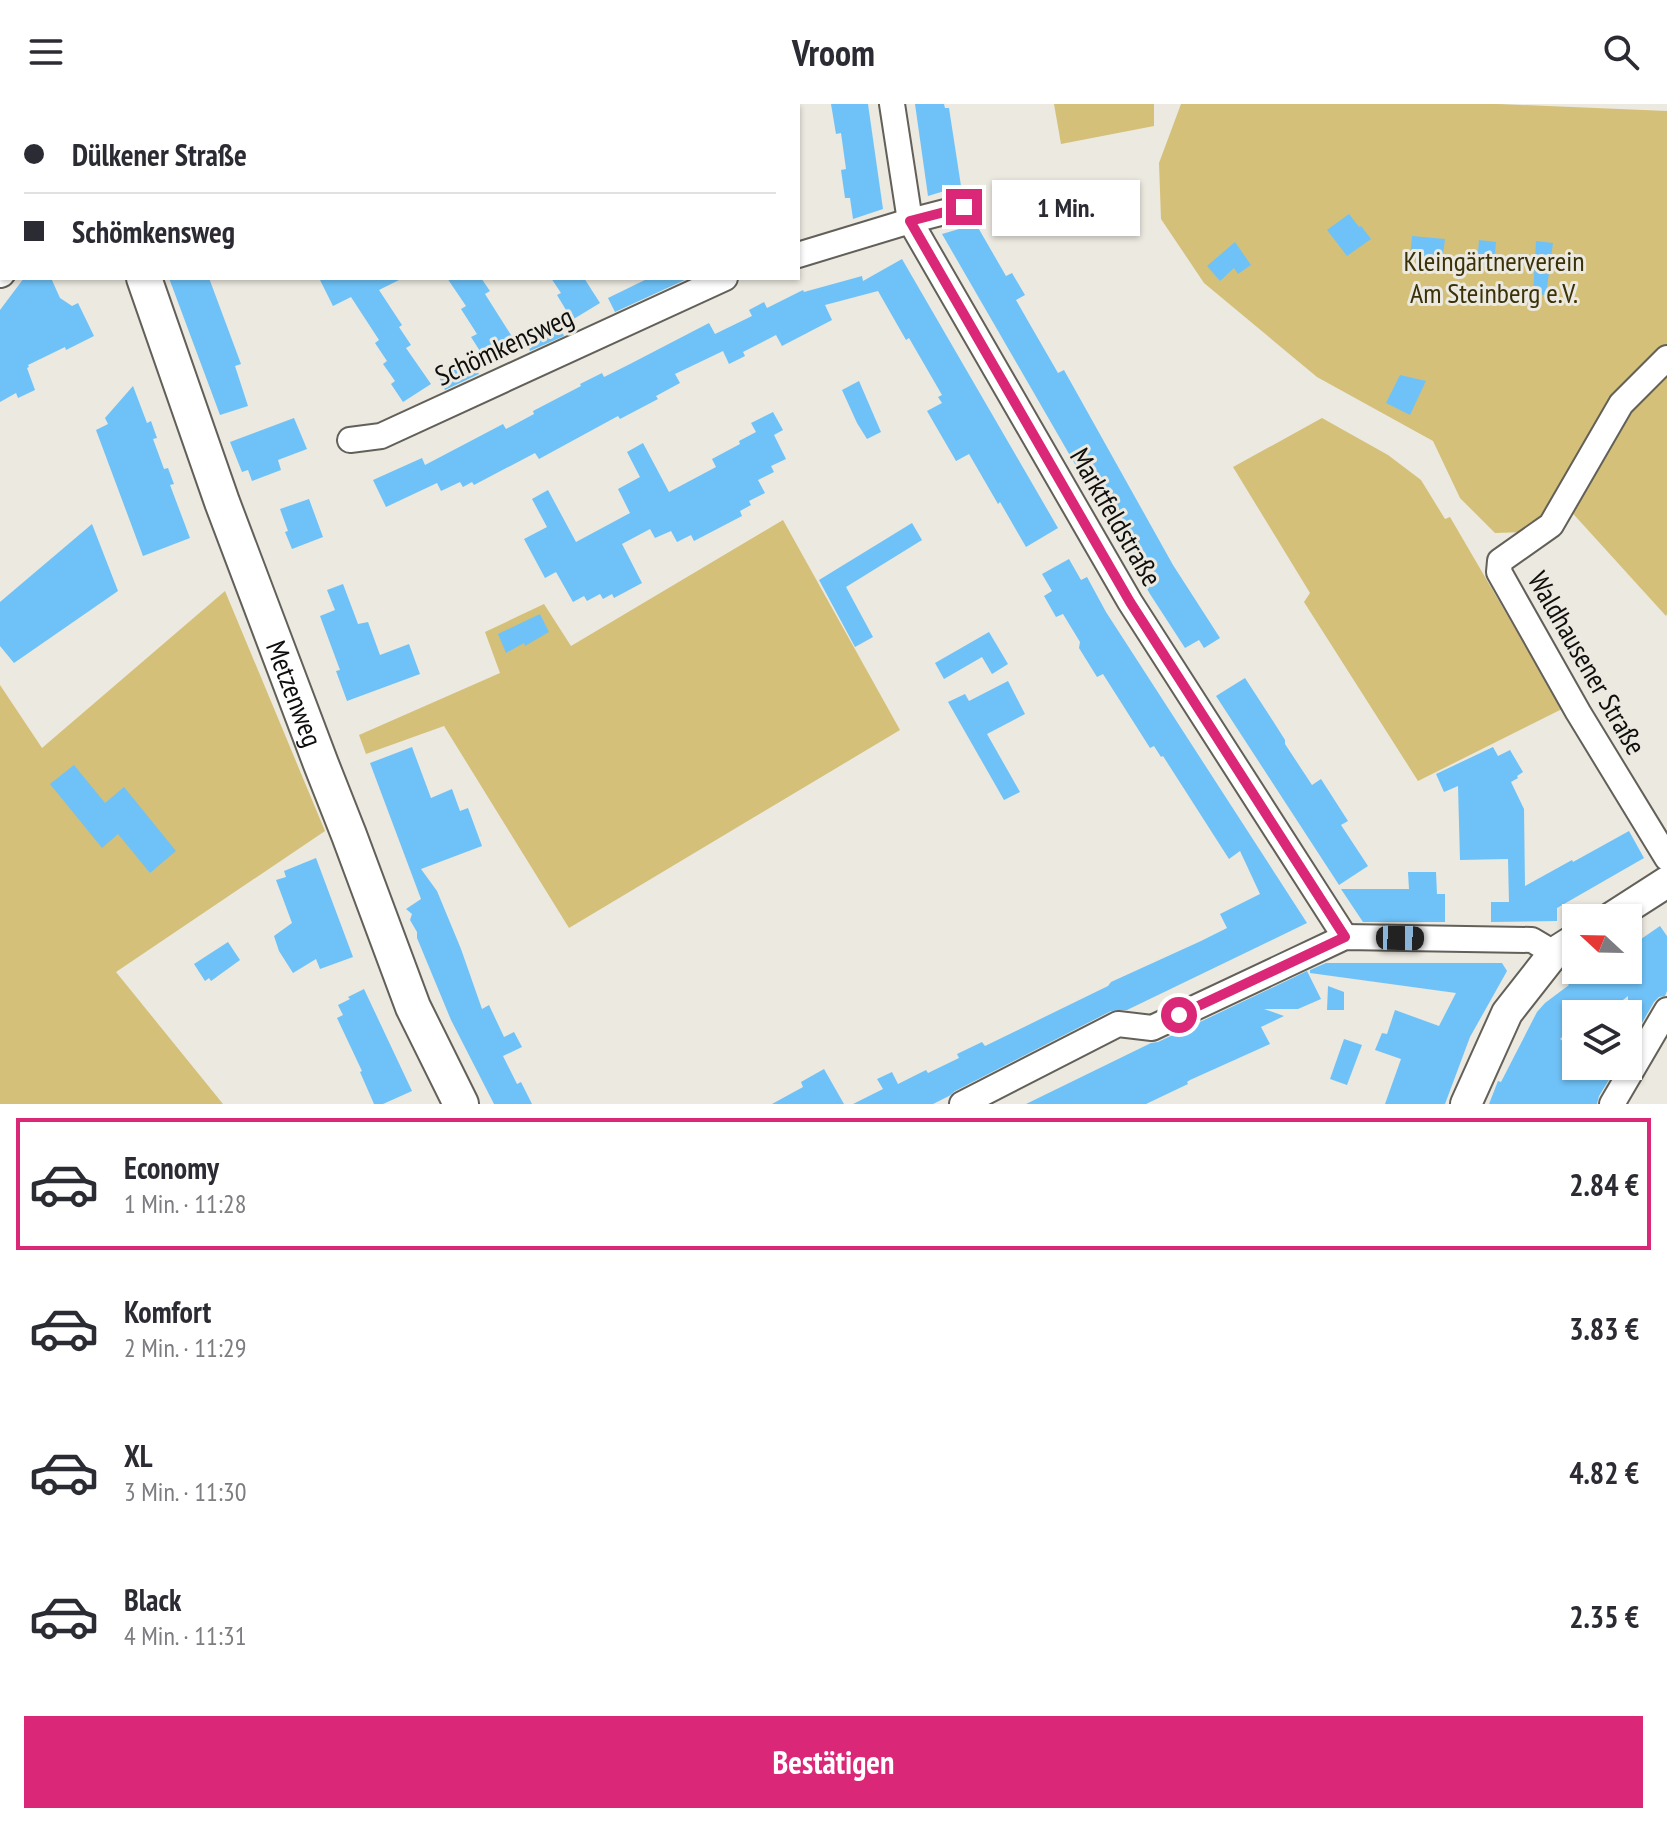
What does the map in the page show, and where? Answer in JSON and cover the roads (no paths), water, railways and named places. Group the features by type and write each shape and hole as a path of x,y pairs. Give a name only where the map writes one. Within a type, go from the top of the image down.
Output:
{"main road":[{"name":"Metzenweg","path":"145,280 222,502 408,994 461,1104"}],"street":[{"name":"Marktfeldstraße","path":"892,104 910,221 1130,602 1345,937"},
{"path":"800,254 964,207"},
{"name":"Schömkensweg","path":"350,440 381,436 721,280"},
{"name":"Waldhausener Straße","path":"1667,358 1621,404 1551,525 1500,561 1499,572 1578,712 1667,858"},
{"path":"1633,904 1667,882"},
{"path":"962,1104 1118,1024 1152,1028 1345,937 1532,940 1562,945"},
{"path":"1466,1104 1507,1013 1562,949"},
{"path":"1612,1104 1667,1010"}],"park label":[{"name":"Kleingärtnerverein Am Steinberg e.V.","path":"1494,277"}]}
